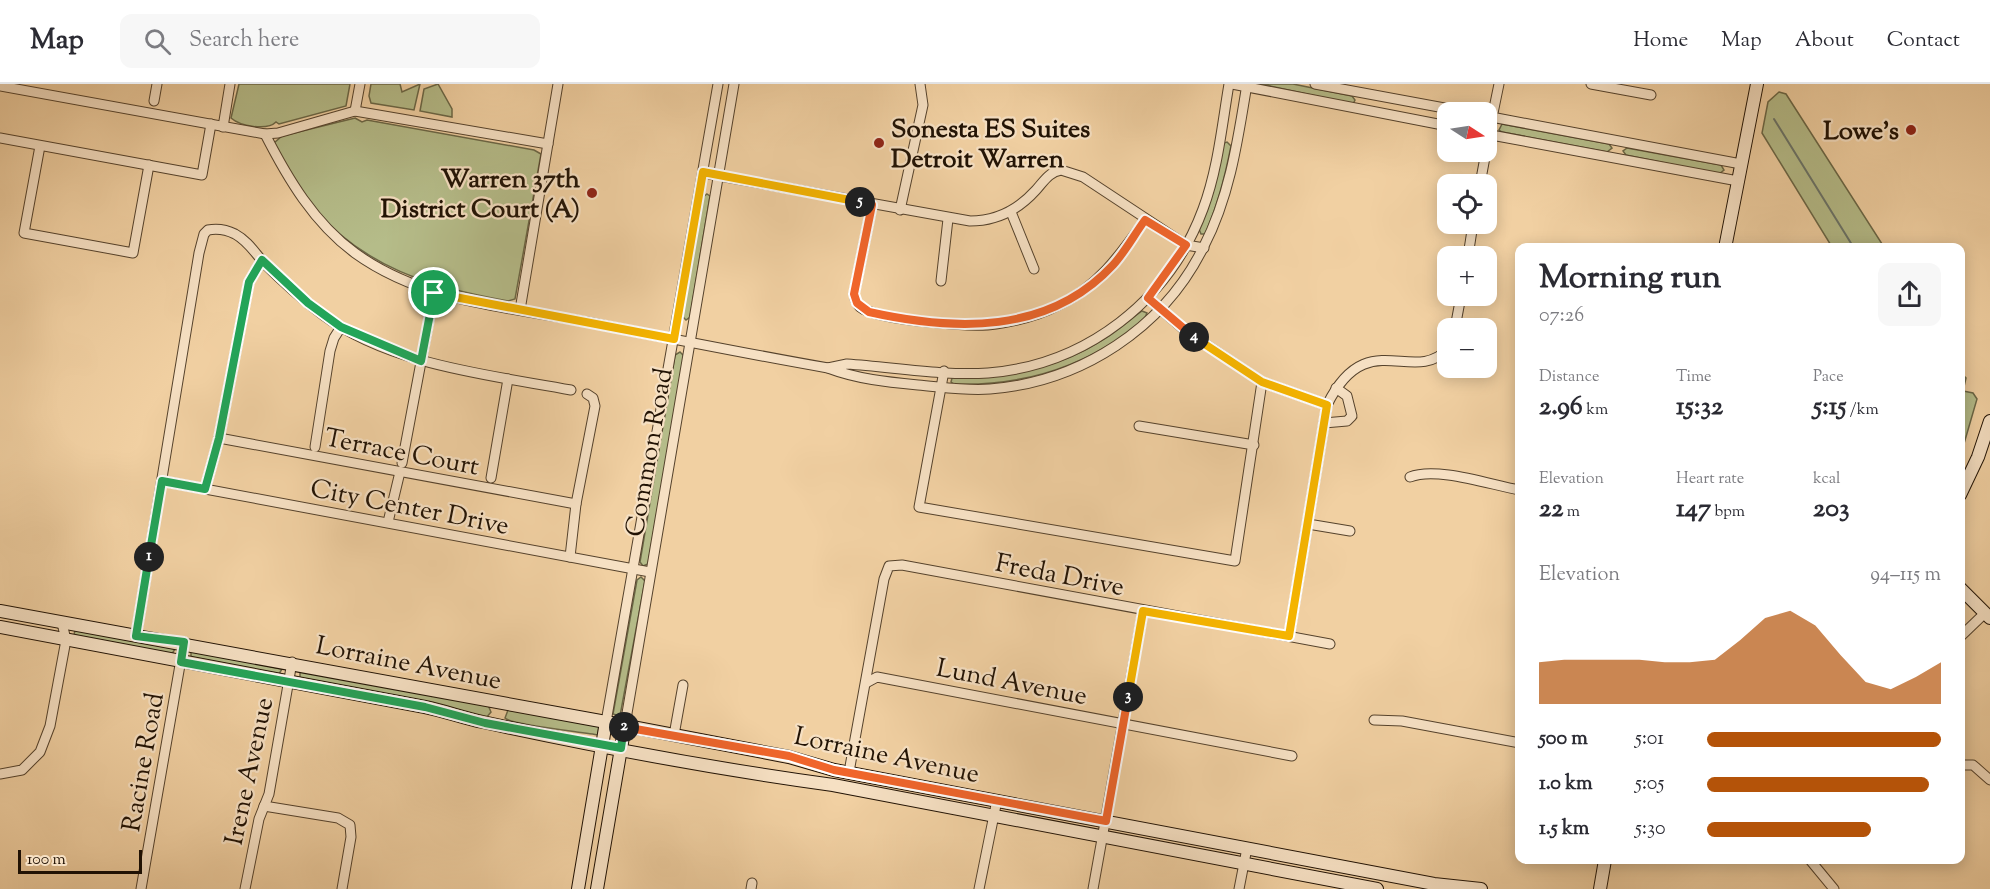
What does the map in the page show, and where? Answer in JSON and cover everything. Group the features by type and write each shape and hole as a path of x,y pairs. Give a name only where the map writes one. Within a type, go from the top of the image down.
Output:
{"street":[{"path":"154,100 157,84"},
{"path":"223,126 230,84"},
{"path":"355,111 360,84"},
{"path":"520,310 558,84"},
{"name":"Common Road","path":"578,889 718,84"},
{"name":"Common Road","path":"597,889 734,84"},
{"path":"900,210 923,105 920,84"},
{"path":"828,368 847,364 944,371 1008,370 1053,359 1109,331 1148,298 1186,245 1207,196 1231,84 1437,124"},
{"path":"1315,84 1437,107"},
{"path":"1494,102 1499,84"},
{"path":"1591,84 1651,95"},
{"path":"1726,243 1757,84"},
{"path":"0,86 265,134 355,111 548,144"},
{"path":"265,134 306,204 344,245 396,279 434,293 828,368 873,380 989,390 1054,376 1108,351 1132,335 1160,310 1180,286 1204,248 1226,193 1246,86"},
{"path":"1497,118 1741,164"},
{"path":"0,138 202,175 211,124"},
{"path":"1221,135 1237,138"},
{"path":"1497,136 1738,182"},
{"path":"40,146 24,233 133,254 149,165"},
{"path":"703,172 948,219 982,221 1011,212 1048,176 1061,170 1083,177 1186,245 1204,248"},
{"path":"872,205 854,294 861,308 878,314 972,325 1028,318 1059,306 1086,290 1114,264 1145,220"},
{"path":"1011,212 1034,269"},
{"path":"941,280 948,219"},
{"path":"136,636 199,253 204,234 208,230 221,230 237,235 308,303 341,327 421,361 571,390"},
{"path":"205,489 219,438 249,282 262,260"},
{"path":"388,522 401,468 434,293"},
{"path":"1148,298 1206,346 1262,382 1327,405"},
{"path":"315,447 330,351 341,327"},
{"path":"1289,636 1327,405 1336,388 1363,364 1381,359 1429,361 1437,356"},
{"path":"944,371 920,507 1235,561 1262,382"},
{"path":"491,478 508,379"},
{"path":"1324,423 1347,422 1352,416 1347,396 1336,388"},
{"path":"570,557 576,504 595,406 593,398 587,394"},
{"path":"1965,484 1978,457 1990,422"},
{"path":"1139,426 1254,445"},
{"name":"Terrace Court","path":"219,438 401,468 576,504"},
{"path":"1410,477 1425,473 1439,474 1515,489"},
{"name":"City Center Drive","path":"162,481 650,572"},
{"path":"1308,524 1350,531"},
{"name":"Freda Drive","path":"866,683 884,579 889,566 902,565 1330,644"},
{"path":"1965,593 1987,615 1965,633"},
{"name":"Lorraine Avenue","path":"0,611 136,636 184,642 789,756 849,772 1443,886 1481,889"},
{"path":"1093,889 1143,611"},
{"path":"0,774 22,770 40,752 50,726 66,640 62,623"},
{"name":"Lorraine Avenue","path":"0,627 602,745 784,779 833,785 1377,889"},
{"name":"Racine Road","path":"141,889 184,642"},
{"name":"Irene Avenue","path":"245,889 252,848 269,794 292,662"},
{"name":"Lund Avenue","path":"866,683 877,677 1292,756"},
{"path":"849,772 866,683"},
{"path":"674,735 683,685"},
{"path":"1374,720 1402,721 1515,742"},
{"path":"784,779 783,765 789,756"},
{"path":"1965,765 1973,765 1990,780"},
{"path":"595,790 612,793"},
{"path":"979,889 997,800"},
{"path":"264,806 338,818 350,825 351,837 342,889"},
{"path":"1239,889 1247,848"},
{"path":"1600,889 1604,864"},
{"path":"1813,864 1834,889"},
{"path":"1383,889 1385,874"}],"green space":[{"path":"239,84 350,84 346,106 260,127 247,125 231,118"},
{"path":"371,84 400,84 402,92 420,84 414,110 371,103 369,96"},
{"path":"438,84 452,109 452,117 420,111 424,89"},
{"path":"1261,84 1293,84 1352,96 1355,100 1353,104"},
{"path":"1779,92 1786,94 1881,243 1830,243 1762,133 1768,102"},
{"path":"355,118 362,122 367,120 534,150 541,154 515,299 508,301 451,289 425,281 376,260 331,227 310,205 274,143 282,136"},
{"path":"1502,124 1609,144 1612,148 1607,152 1502,132 1499,130"},
{"path":"1227,142 1231,146 1221,191 1205,234 1201,234 1199,229 1208,208 1224,143"},
{"path":"1627,148 1721,165 1724,170 1719,174 1626,155 1623,151"},
{"path":"707,194 710,196 690,317 686,320 682,316 703,197"},
{"path":"1142,311 1147,313 1145,317 1132,330 1101,350 1061,368 999,382 954,384 951,382 952,378 1012,374 1050,365 1109,336"},
{"path":"680,352 684,356 648,564 643,566 640,562 675,355"},
{"path":"1965,391 1973,393 1977,399 1965,440"},
{"path":"641,577 645,581 620,716 613,714 637,580"},
{"path":"75,630 175,649 172,654 74,635"},
{"path":"191,650 282,669 279,674 191,657"},
{"path":"300,671 488,705 491,712 486,718 300,678"},
{"path":"508,710 599,725 598,735 510,721 505,718"}],"waterway":[{"path":"1774,119 1851,243"}],"place":[{"name":"Lowe's","path":"1911,130"},
{"name":"Sonesta ES Suites Detroit Warren","path":"879,143"},
{"name":"Warren 37th District Court (A)","path":"592,193"}],"route":[{"path":"703,172 872,205 854,294 857,303 869,312 950,324 993,325 1028,318 1059,306 1086,290 1114,264 1145,220 1186,245 1174,266 1148,298 1206,346 1262,382 1327,405 1289,636 1143,611 1106,821 834,770 789,756 625,725 621,748 485,723 425,707 181,662 184,642 136,636 162,481 205,489 219,438 249,282 252,273 262,260 308,303 341,327 359,337 421,361 434,293 479,304 674,339 703,172"}]}
